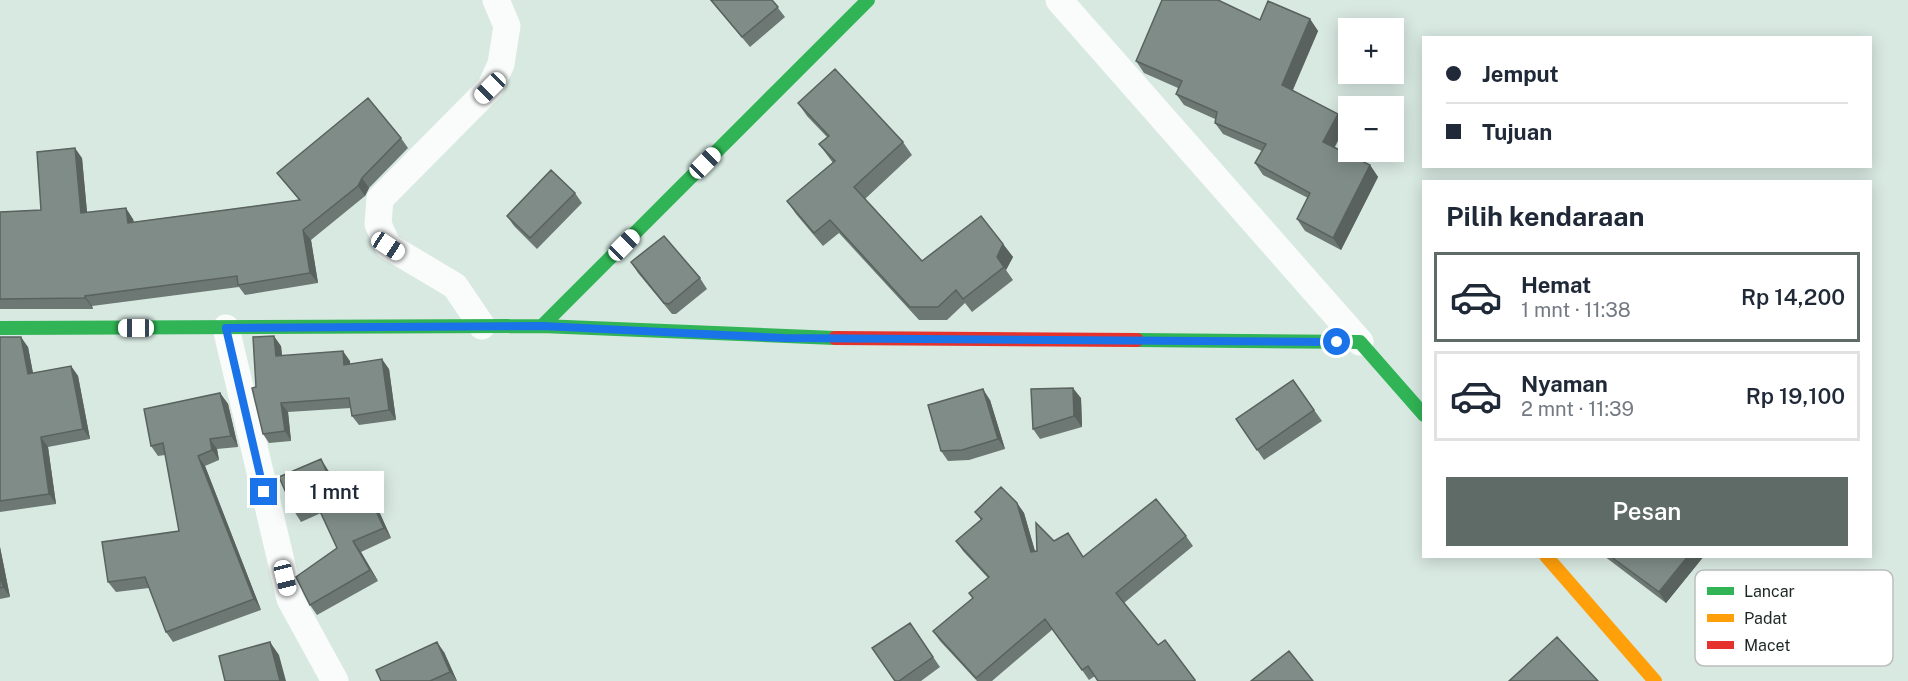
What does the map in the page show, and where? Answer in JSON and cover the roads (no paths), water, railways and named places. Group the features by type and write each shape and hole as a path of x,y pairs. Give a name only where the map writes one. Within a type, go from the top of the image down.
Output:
{"street":[{"path":"482,326 455,286 388,246 378,224 377,214 380,199 490,88 501,64 507,26 496,0"},
{"path":"542,326 868,0"},
{"path":"1059,0 1422,413"},
{"path":"0,328 542,326 784,338 1360,342"},
{"path":"226,328 290,599 335,681"},
{"path":"1548,558 1655,681"}]}
